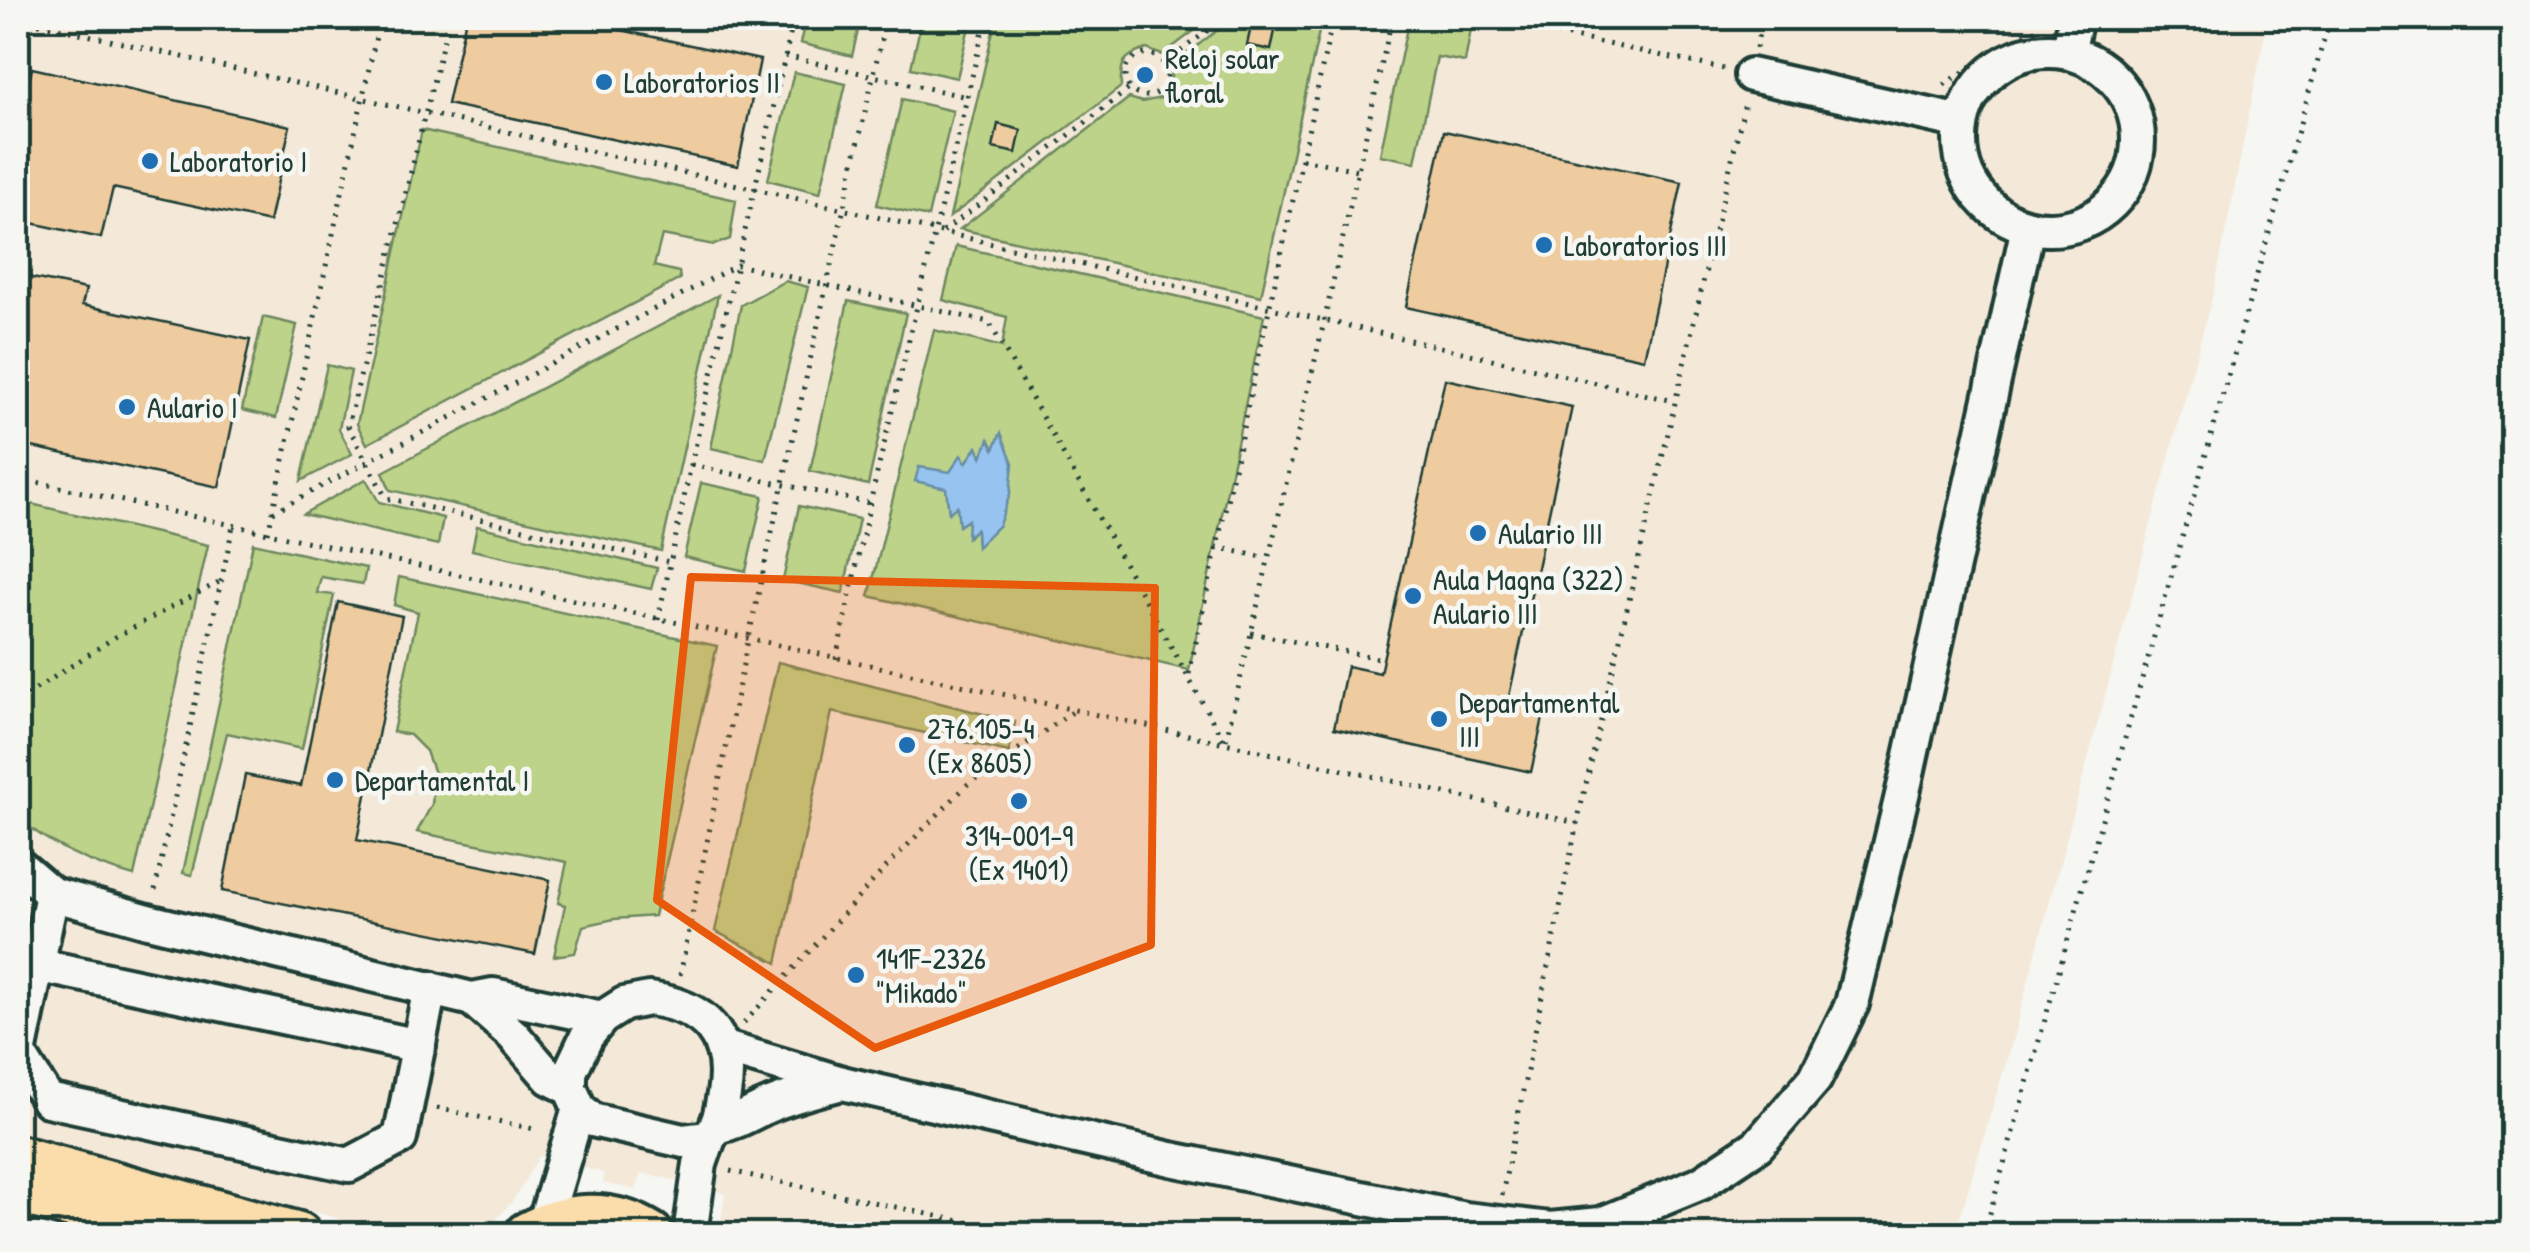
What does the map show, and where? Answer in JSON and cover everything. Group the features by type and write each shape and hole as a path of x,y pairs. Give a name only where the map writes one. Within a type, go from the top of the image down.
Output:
{"main road":[{"path":"18,1157 299,1234"},
{"path":"18,1192 177,1234"},
{"path":"536,1230 570,1218 596,1216 622,1221 651,1234"}],"street":[{"path":"2063,20 2068,52"},
{"path":"2040,51 2068,52 2094,63 2116,81 2131,105 2138,132 2136,160 2126,187 2117,198 2084,223 2056,230 2028,227 2006,219 1973,188 1964,167 1961,122 1971,96 1989,74 2012,58 2040,51"},
{"path":"1751,75 1961,122"},
{"path":"722,1047 842,1082 1171,1158 1465,1219 1550,1229 1601,1224 1701,1183 1758,1145 1816,1079 1852,1004 2028,227"},
{"path":"18,864 52,894 148,920 472,999 493,996 602,1018"},
{"path":"52,894 19,1054 48,1100 348,1165 400,1138 430,988"},
{"path":"37,966 419,1046"},
{"path":"536,1230 574,1098 570,1072 602,1018 624,1004 649,998 675,1002 711,1027 722,1047 726,1068 713,1132 700,1164 690,1234"},
{"path":"472,999 514,1036 592,1120 683,1140 842,1082"}],"path":[{"path":"268,534 380,18"},
{"path":"449,18 348,426 386,498 670,562"},
{"path":"658,620 794,18"},
{"path":"675,1002 748,640 886,18"},
{"path":"836,659 986,18"},
{"path":"1164,64 1224,18"},
{"path":"1188,677 1332,18"},
{"path":"1225,743 1392,18"},
{"path":"1485,18 1751,75"},
{"path":"1497,1222 1577,823 1762,18"},
{"path":"1984,1234 2330,18"},
{"path":"18,19 1674,400"},
{"path":"1932,93 1997,49 2063,20"},
{"path":"1149,54 1164,64 1168,74 1159,92 1147,97 1129,89 1124,76 1134,57 1149,54"},
{"path":"785,56 966,97"},
{"path":"939,232 1129,89"},
{"path":"1302,159 1358,170"},
{"path":"273,512 737,266 989,322 1225,743"},
{"path":"691,465 870,503"},
{"path":"18,478 1577,823"},
{"path":"148,920 233,526"},
{"path":"1216,547 1268,558"},
{"path":"18,701 115,638 221,581"},
{"path":"1251,633 1383,659"},
{"path":"722,1047 886,867 968,784 1074,710"}],"highlighted area":[{"path":"691,577 1155,588 1151,945 875,1048 657,900"}],"shaded area":[{"path":"18,18 2268,18 2215,286 2012,1042 1955,1234 719,1234 725,1195 714,1189 641,1173 636,1190 603,1183 604,1173 539,1156 515,1198 495,1221 473,1234 396,1234 18,1132"}],"green space":[{"path":"806,18 861,18 852,56 800,43"},
{"path":"922,18 971,18 957,78 911,68"},
{"path":"996,18 1211,18 1162,55 1147,49 1133,54 1122,66 1121,87 950,217"},
{"path":"1233,18 1322,18 1261,296 960,229 1129,98 1142,102 1161,98 1171,84 1171,66"},
{"path":"1409,18 1471,29 1465,62 1437,57 1415,162 1380,155"},
{"path":"794,72 846,84 820,193 768,180"},
{"path":"902,99 953,111 928,217 877,205"},
{"path":"422,130 736,200 730,239 714,245 662,235 654,266 679,272 680,279 367,444 357,424"},
{"path":"956,246 1264,316 1189,670 869,596 934,330 1002,347 1007,317 943,300","holes":["1000,435 977,546 976,528 969,536 969,519 960,525 957,504 949,511 948,482 961,456 965,464 977,448 982,458 990,441 994,450"]},
{"path":"785,281 808,287 765,460 711,448 741,305"},
{"path":"718,295 661,551 390,490 383,472"},
{"path":"848,301 906,313 868,485 810,471"},
{"path":"263,317 297,325 276,418 242,410"},
{"path":"327,365 351,371 339,429 352,454 301,481"},
{"path":"366,479 379,502 443,518 438,545 303,514"},
{"path":"701,483 763,496 746,571 684,557"},
{"path":"18,501 208,545 134,876 72,853 18,818"},
{"path":"799,506 859,519 843,593 783,580"},
{"path":"477,526 657,568 651,589 472,550"},
{"path":"253,543 366,568 363,584 321,577 317,593 334,595 302,749 227,733 192,875 183,873"},
{"path":"399,577 717,646 654,916 583,926 575,953 554,956 565,905 558,903 567,862 417,832 432,804 435,776 426,751 410,735 393,732 418,612 394,605"},
{"path":"778,662 1015,722 1009,752 832,712 777,963 715,931"}],"water":[{"path":"1001,433 1013,463 1010,494 999,525 977,547 976,529 967,537 968,520 959,526 957,506 949,513 946,488 915,481 919,467 950,472 961,455 966,463 977,447 982,457 989,439 994,449"}],"building":[{"name":"Laboratorios II","path":"466,18 623,18 621,30 760,60 738,166 447,104"},
{"path":"1252,22 1276,26 1271,50 1247,45"},
{"name":"Laboratorio I","path":"32,68 290,126 269,222 113,188 101,238 18,220 18,135"},
{"path":"998,124 1021,130 1016,153 993,148"},
{"name":"Laboratorios III","path":"1444,131 1682,182 1644,359 1406,307"},
{"name":"Aulario I","path":"18,275 86,289 82,305 250,340 219,487 18,444"},
{"name":"Aulario III","path":"1445,379 1572,407 1508,701 1545,709 1531,772 1334,728 1347,666 1380,673"},
{"name":"Departamental I","path":"338,602 402,616 357,840 550,880 535,954 222,891 245,775 301,786"}],"place":[{"name":"Reloj solar floral","path":"1145,75"},
{"name":"Laboratorios II","path":"604,82"},
{"name":"Laboratorio I","path":"150,161"},
{"name":"Laboratorios III","path":"1544,245"},
{"name":"Aulario I","path":"127,407"},
{"name":"Aulario III","path":"1478,533"},
{"name":"Aula Magna (322) Aulario III","path":"1413,596"},
{"name":"Departamental III","path":"1439,719"},
{"name":"276.105-4 (Ex 8605)","path":"907,745"},
{"name":"Departamental I","path":"335,780"},
{"name":"314-001-9 (Ex 1401)","path":"1019,801"},
{"name":"141F-2326 \"Mikado\"","path":"856,975"}]}
